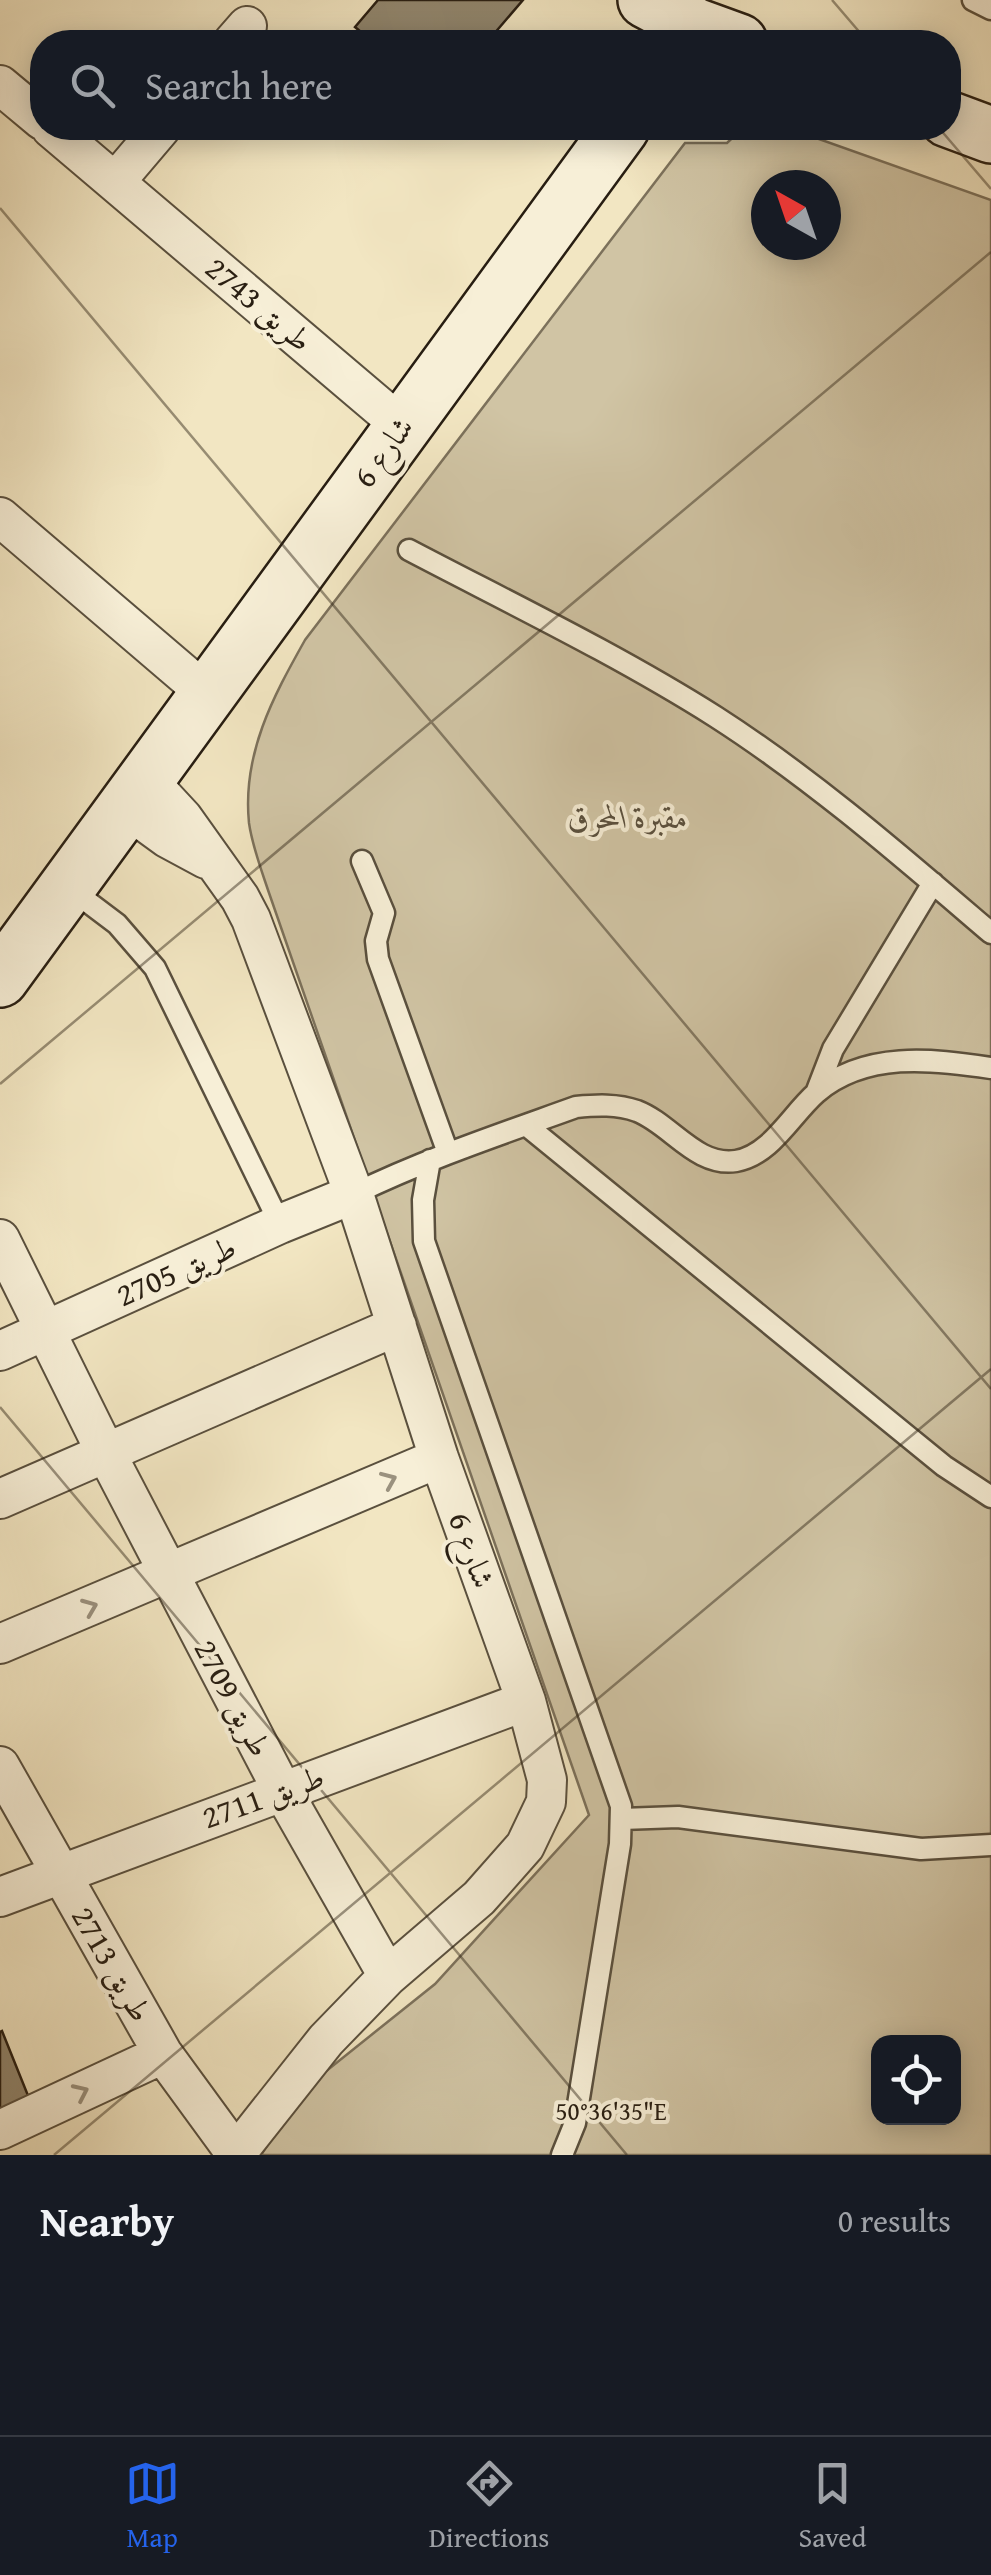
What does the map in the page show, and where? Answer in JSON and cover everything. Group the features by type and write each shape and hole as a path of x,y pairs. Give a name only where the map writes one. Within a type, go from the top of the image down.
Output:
{"street":[{"path":"646,0 695,30"},
{"path":"0,85 30,110"},
{"path":"961,124 991,135"},
{"name":"طريق 2743","path":"65,140 402,426"},
{"path":"116,182 151,140"},
{"name":"شارع 6","path":"3,968 612,140"},
{"path":"0,517 206,693"},
{"name":"شارع 6","path":"134,792 182,818 251,919 354,1194 439,1458 526,1701 546,1780 546,1802 525,1846 479,1898 388,1976 326,2040 236,2154"},
{"name":"طريق 2705","path":"0,1351 354,1194"},
{"name":"طريق 2709","path":"0,1239 106,1453 282,1790 388,1976"},
{"path":"0,1499 397,1326"},
{"path":"0,1644 439,1458"},
{"name":"طريق 2711","path":"0,1896 526,1701"},
{"name":"طريق 2713","path":"0,1766 163,2054 236,2154"},
{"path":"0,2130 163,2054"}],"lane":[{"path":"973,0 991,9"},
{"path":"409,550 644,674 716,718 858,820 991,933"},
{"path":"362,860 384,913 376,941 378,959 439,1156 423,1200 424,1241 619,1794 622,1819 578,2105 566,2149 588,2155"},
{"path":"816,1093 834,1049 933,883"},
{"path":"66,886 116,924 154,968 280,1224"},
{"path":"354,1194 439,1156 576,1107 620,1106 650,1118 710,1160 741,1160 768,1144 816,1093 853,1071 895,1061 991,1068"},
{"path":"526,1126 944,1466 991,1497"},
{"path":"622,1819 678,1817 921,1848 991,1845"}],"green space":[{"name":"مقبرة المحرق","path":"822,140 991,200 991,2155 261,2155 305,2088 435,1984 589,1815 257,857 248,798 255,750 271,705 305,640 685,143"}],"building":[{"path":"378,0 523,0 497,30 355,27"},
{"path":"0,2032 31,2103 0,2116"}]}
